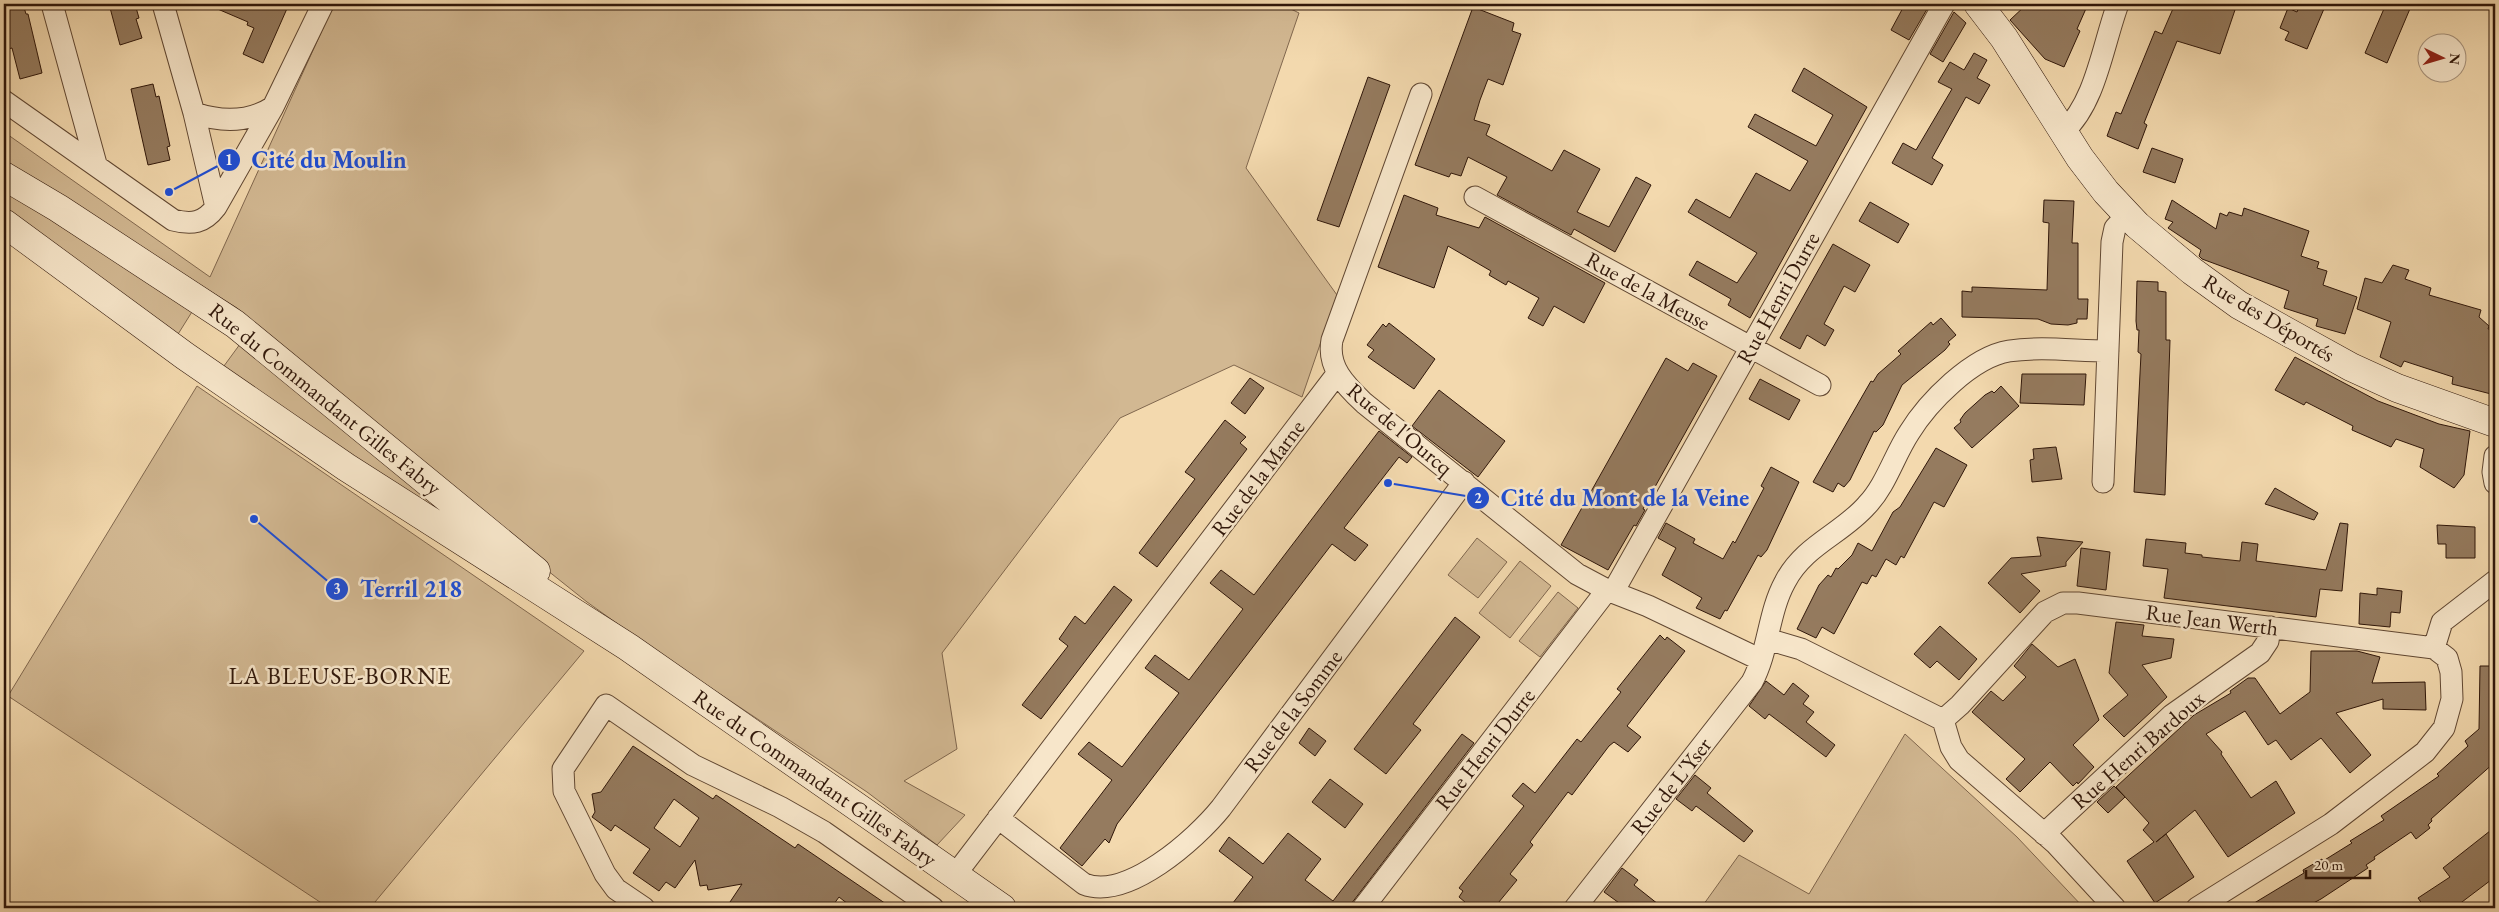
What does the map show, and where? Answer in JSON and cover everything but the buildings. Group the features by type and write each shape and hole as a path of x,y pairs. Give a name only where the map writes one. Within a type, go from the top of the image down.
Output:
{"street":[{"path":"52,4 96,164"},
{"path":"163,4 194,112 216,207"},
{"path":"4,101 173,220 188,224 201,222 216,207 273,107 324,4"},
{"name":"Rue Henri Durre","path":"1363,908 1610,591 1944,4"},
{"name":"Rue des Déportés","path":"1978,4 2004,38 2088,170 2127,215 2204,280 2263,319 2380,380 2495,423"},
{"path":"2064,131 2072,124 2083,104 2101,60 2118,4"},
{"path":"1337,374 1331,360 1332,340 1421,94"},
{"path":"194,112 214,118 239,120 257,116 273,107"},
{"name":"Rue du Commandant Gilles Fabry","path":"4,176 66,213 235,324 353,418 628,647"},
{"name":"Rue de la Meuse","path":"1475,197 1820,385"},
{"path":"2103,482 2112,242 2115,228 2127,215"},
{"name":"Rue du Commandant Gilles Fabry","path":"4,223 185,356 346,466 628,647 1002,908"},
{"name":"Rue de L'Yser","path":"1575,908 1747,689 1761,660 1776,602 1791,571 1812,548 1854,518 1868,505 1914,425 1930,405 1963,374 1984,360 2010,351 2108,351"},
{"name":"Rue de l'Ourcq","path":"1337,374 1364,403 1569,568 1610,591 1648,606 1761,660"},
{"name":"Rue de la Marne","path":"954,876 1337,374"},
{"path":"2495,456 2493,472 2495,483"},
{"name":"Rue de la Somme","path":"998,818 1084,884 1104,888 1143,873 1178,851 1207,824 1464,482"},
{"path":"2197,908 2331,824 2432,744 2444,728 2452,699 2451,672 2447,658 2434,648 2438,628 2442,622 2495,581"},
{"name":"Rue Jean Werth","path":"1943,720 1960,705 2045,612 2056,605 2078,603 2434,648"},
{"name":"Rue Henri Bardoux","path":"2044,834 2172,715 2260,653 2268,641 2270,627"},
{"path":"1767,639 1801,649 1943,720 1951,747 1959,760 2044,834 2115,908"},
{"path":"644,908 616,889 605,874 564,791 562,782 566,763 606,704 693,765 780,807 824,832 933,908"}],"shaded area":[{"path":"334,4 1281,4 1299,13 1246,168 1337,295 1302,397 1234,365 1120,418 942,653 957,749 904,781 965,815 937,845 867,792 657,652 587,602 498,531 237,308 4,162 4,132 210,277"},
{"path":"4,185 195,307 175,339 4,214"},
{"path":"243,340 454,518 447,526 221,370"},
{"path":"197,386 584,651 370,908 329,908 8,696"},
{"path":"1477,538 1507,562 1478,598 1448,575"},
{"path":"1520,561 1551,586 1510,638 1479,613"},
{"path":"1558,592 1578,608 1540,657 1519,641"},
{"path":"1905,734 2017,837 2084,908 1701,908 1739,855 1809,894"}],"place":[{"name":"Cité du Moulin","path":"169,192"},
{"name":"Cité du Mont de la Veine","path":"1388,483"},
{"name":"Terril 218","path":"254,519"}],"district":[{"name":"LA BLEUSE-BORNE","path":"340,675"}]}
